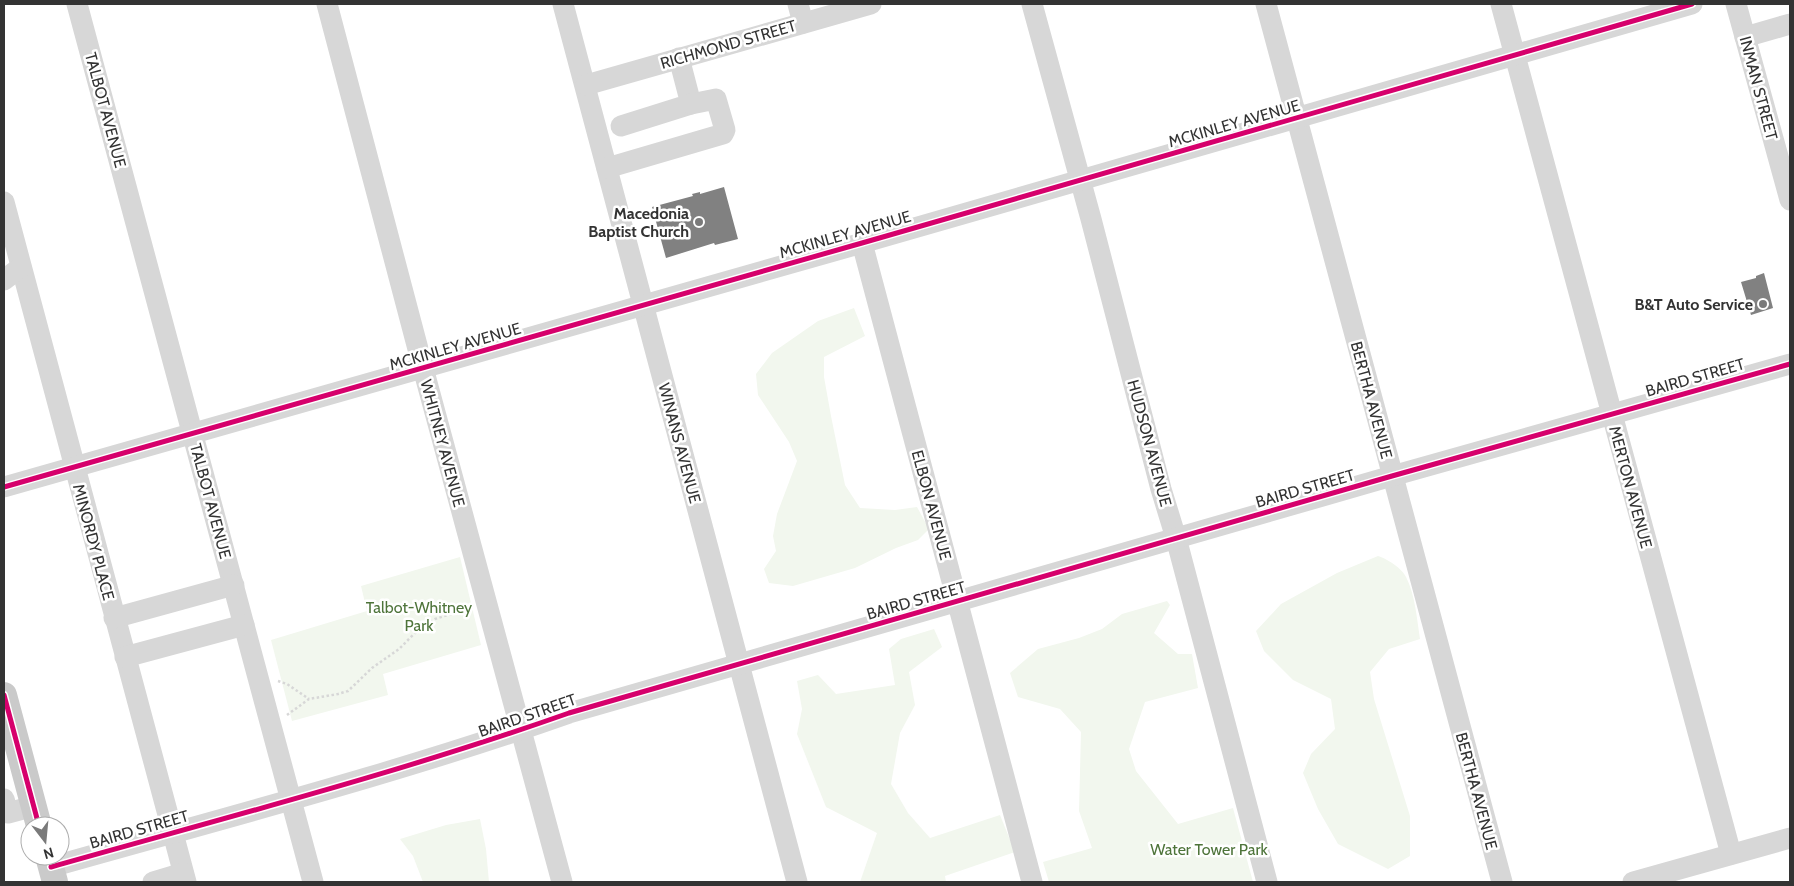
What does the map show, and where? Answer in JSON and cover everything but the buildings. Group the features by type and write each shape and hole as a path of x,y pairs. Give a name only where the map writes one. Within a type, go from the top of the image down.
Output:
{"main road":[{"path":"4,695 8,733 36,816"}],"street":[{"name":"TALBOT AVENUE","path":"77,4 313,882"},
{"name":"WHITNEY AVENUE","path":"327,4 562,882"},
{"name":"WINANS AVENUE","path":"563,4 796,882"},
{"name":"RICHMOND STREET","path":"586,85 679,58 801,13 871,4"},
{"name":"HUDSON AVENUE","path":"1032,4 1267,882"},
{"name":"BERTHA AVENUE","path":"1266,4 1502,882"},
{"name":"MERTON AVENUE","path":"1501,4 1731,854"},
{"name":"MCKINLEY AVENUE","path":"4,487 1692,4"},
{"name":"INMAN STREET","path":"1736,4 1790,200"},
{"path":"1745,37 1790,24"},
{"path":"679,58 691,104"},
{"path":"607,168 724,134 725,130 716,99 691,104 621,126"},
{"name":"MINORDY PLACE","path":"4,206 184,878"},
{"name":"ELBON AVENUE","path":"862,243 1032,882"},
{"path":"4,280 21,266"},
{"name":"BAIRD STREET","path":"51,868 466,749 569,713 738,664 1790,364"},
{"path":"114,618 234,585"},
{"path":"125,657 244,625"},
{"path":"5,809 36,816"},
{"path":"1633,882 1790,838"},
{"path":"153,882 184,878"}],"path":[{"path":"270,721 288,715 309,699 348,691 372,668 399,649 415,633 435,619 451,614 489,612"},
{"path":"260,685 280,680 309,699"}],"green space":[{"path":"854,308 865,336 824,357 824,377 845,485 860,508 895,510 917,507 929,529 918,540 896,548 855,568 793,586 769,583 764,569 776,551 773,536 777,514 797,461 789,442 758,395 756,374 772,353 818,321"},
{"path":"1378,556 1394,564 1406,577 1414,599 1420,639 1389,649 1370,672 1374,699 1410,816 1410,856 1388,869 1338,844 1318,809 1303,773 1311,754 1335,729 1331,699 1293,680 1264,651 1256,631 1281,604 1337,573"},
{"name":"Talbot-Whitney Park","path":"460,557 481,645 383,674 388,695 292,721 271,640 367,611 361,586"},
{"name":"Water Tower Park","path":"1167,601 1170,605 1154,633 1178,654 1192,654 1198,688 1145,702 1129,749 1136,771 1178,824 1233,808 1253,882 1049,882 1043,862 1092,848 1079,811 1081,732 1060,709 1018,697 1010,673 1038,649 1079,638 1102,629 1122,614"},
{"path":"934,629 942,647 909,672 915,705 900,733 891,784 908,813 930,838 1000,815 1015,852 945,876 946,882 860,882 877,833 826,807 797,734 802,709 797,681 818,675 836,694 895,685 889,649 901,639"},
{"path":"480,819 486,849 489,882 423,882 413,856 400,839 446,825"}],"cycle path":[{"path":"4,487 1692,4"},
{"path":"51,867 376,775 569,713 1392,476 1790,364"},
{"path":"4,695 36,816"}],"place":[{"name":"Macedonia Baptist Church","path":"699,222"},
{"name":"B&T Auto Service","path":"1763,304"}]}
